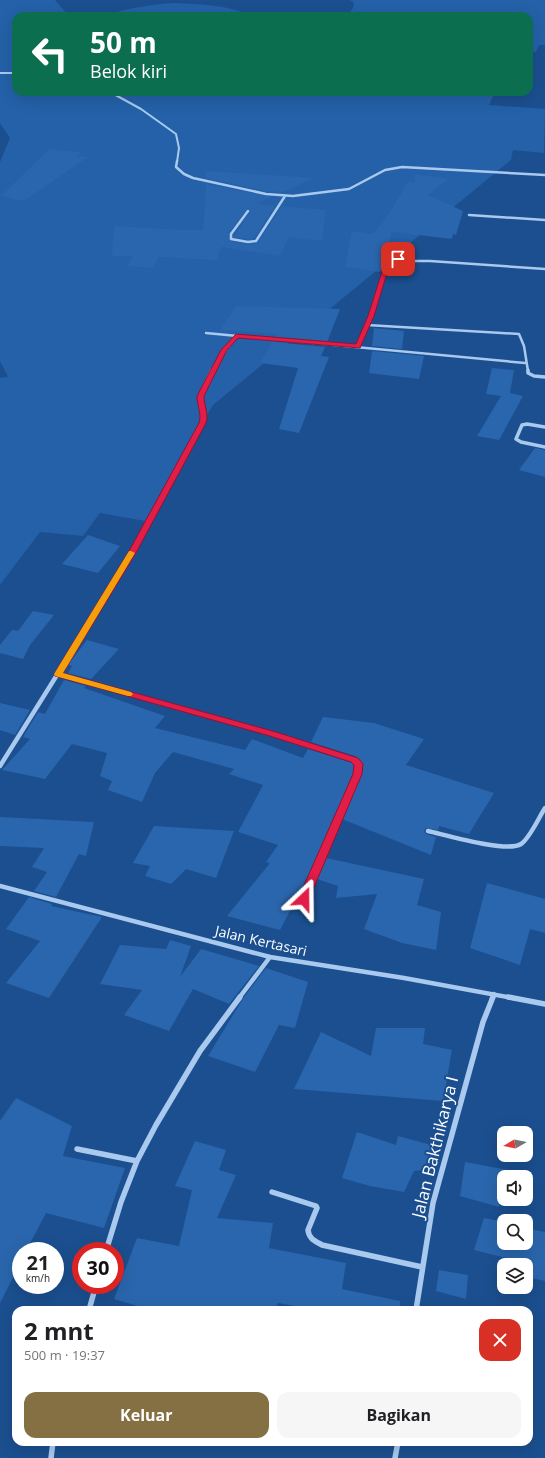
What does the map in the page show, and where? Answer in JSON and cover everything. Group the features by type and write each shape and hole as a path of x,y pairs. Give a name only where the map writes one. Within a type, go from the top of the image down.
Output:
{"street":[{"path":"0,73 12,74"},
{"path":"117,96 141,109 176,134 179,148 176,167 184,174 193,178 266,194 285,196 308,195 349,189 385,170 402,167 545,175"},
{"path":"248,211 231,234 230,237 232,239 248,242 256,241 285,196"},
{"path":"469,214 545,220"},
{"path":"358,346 368,325 387,263 390,260 430,261 545,269"},
{"path":"368,325 519,334 523,339 525,363 530,375 545,377"},
{"path":"206,333 358,346 424,354 525,363"},
{"path":"0,766 133,551 203,423 204,417 200,401 202,390 224,350 236,336"},
{"path":"545,427 523,425 516,439 521,442 545,447"},
{"path":"58,674 273,734 354,760 358,764 357,774 304,899"},
{"path":"428,831 503,847 516,846 523,843 545,808"},
{"name":"Jalan Kertasari","path":"0,886 270,957 494,994 545,1004"},
{"path":"109,1242 136,1161 156,1125 200,1051 270,957"},
{"name":"Jalan Bakthikarya I","path":"417,1306 433,1203 483,1022 494,994"},
{"path":"77,1149 136,1161"},
{"path":"272,1192 316,1206 317,1208 308,1230 308,1234 310,1238 322,1245 422,1267"},
{"path":"90,1306 93,1294"},
{"path":"50,1458 52,1446"},
{"path":"395,1458 397,1446"}],"shaded area":[{"path":"0,0 55,0 66,12 12,12 12,96 493,96 489,105 545,109 544,153 513,150 511,160 213,405 145,521 100,513 83,536 40,532 0,585 0,378 8,377 0,361 0,162 10,138 0,123"},
{"path":"350,0 545,0 545,45 539,45 536,52 533,52 533,12 350,12 354,3"},
{"path":"176,3 204,5 224,7 242,12 116,12 157,4"}],"building":[{"path":"49,149 81,152 77,156 88,157 24,201 1,196"},
{"path":"206,171 314,178 283,192 266,191 206,178"},
{"path":"415,174 448,179 428,195 463,211 456,235 453,234 452,239 392,232 380,272 345,267 352,231 372,234 385,220 408,182 415,183"},
{"path":"206,184 272,197 257,204 275,206 254,238 248,239 234,237 250,212 248,208 229,232 230,241 248,245 258,243 282,206 326,210 322,241 289,237 280,256 221,247 217,260 158,257 154,268 127,266 133,256 112,256 114,226 203,230"},
{"path":"236,306 340,309 327,342 275,337 277,334 220,330"},
{"path":"374,328 404,331 402,349 372,346"},
{"path":"272,342 325,347 321,356 329,357 299,433 279,429 298,368 260,363"},
{"path":"372,351 424,356 419,379 369,373"},
{"path":"492,368 514,370 510,393 523,396 499,440 477,436 501,396 486,394"},
{"path":"535,448 545,450 545,477 519,470"},
{"path":"88,535 120,546 98,573 62,564"},
{"path":"33,611 54,615 30,645 23,659 0,653 0,645 12,630 18,631"},
{"path":"87,640 119,649 91,679 68,673 72,666 68,665"},
{"path":"64,680 86,686 84,688 165,716 155,728 245,750 252,739 303,758 308,749 352,763 354,765 353,773 310,876 308,876 280,930 227,916 270,863 266,862 278,845 238,832 263,785 229,774 234,769 173,752 155,773 142,802 108,790 112,781 100,776 107,753 72,744 45,779 2,770 30,739 23,737 38,712 45,714"},
{"path":"0,703 30,710 15,735 0,730"},
{"path":"323,717 374,723 424,739 406,765 494,793 469,834 439,826 438,830 426,828 424,831 426,834 436,837 431,855 342,819 360,775 362,763 355,756 311,742"},
{"path":"0,817 94,822 86,856 79,854 56,897 34,891 47,872 32,867 44,848 0,846"},
{"path":"154,826 234,831 216,878 186,869 171,884 145,876 150,866 133,863"},
{"path":"326,858 424,879 417,905 441,912 436,950 402,943 364,929 377,894 336,898 338,886 317,879"},
{"path":"487,883 545,899 545,933 530,929 520,965 470,948"},
{"path":"29,897 52,904 51,906 102,917 49,998 6,983 40,941 6,929"},
{"path":"170,940 191,946 180,977 201,949 259,966 229,1004 193,989 169,1031 124,1015 142,990 100,984 120,945 166,949"},
{"path":"266,968 308,982 295,1028 279,1025 255,1072 208,1056 244,997"},
{"path":"376,1028 425,1028 423,1044 452,1050 443,1101 294,1089 321,1032 371,1056"},
{"path":"16,1098 72,1126 63,1156 125,1168 104,1228 46,1213 31,1242 12,1242 12,1280 0,1303 0,1121"},
{"path":"357,1132 396,1145 398,1136 435,1146 431,1169 414,1171 404,1192 370,1186 342,1178"},
{"path":"195,1141 226,1150 219,1170 236,1175 217,1218 273,1223 269,1248 346,1263 342,1289 400,1301 400,1306 295,1306 278,1303 277,1306 138,1306 114,1299 116,1294 124,1294 124,1272 137,1238 179,1246 192,1190 175,1186"},
{"path":"465,1162 508,1170 497,1170 497,1206 499,1207 460,1196"},
{"path":"484,1218 497,1221 497,1250 533,1250 533,1229 545,1232 545,1281 533,1278 533,1258 506,1258 474,1250"},
{"path":"439,1270 468,1275 466,1299 436,1291"}],"slow traffic":[{"path":"128,694 58,674 131,553"}],"route":[{"path":"304,899 357,774 358,764 354,760 350,757 273,734 58,674 133,551 203,423 204,417 200,404 200,396 224,350 236,336 358,346 371,316 388,262 389,260 398,259"}]}
